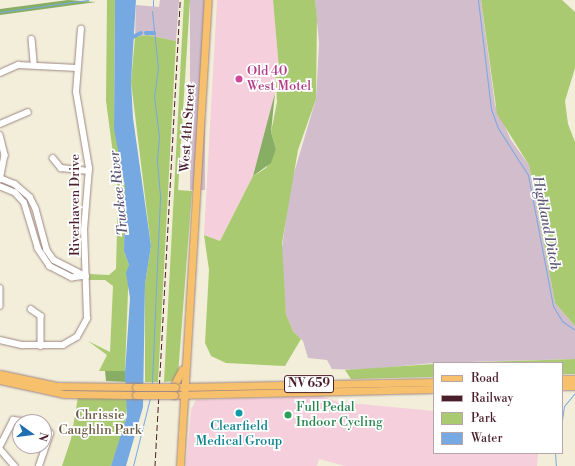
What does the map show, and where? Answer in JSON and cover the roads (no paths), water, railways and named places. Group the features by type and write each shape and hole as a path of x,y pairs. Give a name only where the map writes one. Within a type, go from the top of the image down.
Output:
{"main road":[{"name":"West 4th Street","path":"181,466 183,417 186,391 186,348 208,0"},
{"name":"West 4th Street","path":"181,466 192,258"},
{"path":"183,417 181,404 174,391 180,378 186,348"},
{"name":"NV 659","path":"0,374 42,384 80,390 136,395 156,391"},
{"path":"563,379 575,379"},
{"name":"NV 659","path":"0,380 51,392 136,387 156,391 316,392 433,389"},
{"name":"NV 659","path":"186,391 315,384 433,382"},
{"path":"315,384 316,392"},
{"path":"563,386 575,386"}],"street":[{"name":"Riverhaven Drive","path":"41,346 63,345 82,335 87,319 84,230 89,171 77,106 77,68 81,29"},
{"path":"32,39 34,64"},
{"path":"0,73 18,64 77,68"},
{"path":"0,124 28,112"},
{"path":"0,135 6,155 0,179 15,184 30,197 36,209 46,250 54,260 86,276"},
{"path":"53,158 61,168 89,171"},
{"path":"0,186 15,193 24,203 38,249 50,267 72,278 86,276"},
{"path":"0,288 0,306"},
{"path":"0,340 41,346 41,316 31,309"},
{"path":"12,422 0,448 15,466"},
{"path":"39,466 43,454"}],"water":[{"path":"115,0 136,0 131,82 133,118 151,246 145,284 143,407 126,466 111,466 127,416 125,373 130,298 126,273 129,265 124,251 125,186 114,129"}],"waterway":[{"path":"0,12 88,0"},
{"path":"153,0 153,6"},
{"name":"Highland Ditch","path":"478,0 491,109 498,128 528,175 553,306 562,321 575,330"},
{"path":"152,11 158,68 154,96 159,137 157,161 160,198 152,383"},
{"path":"131,38 141,33"},
{"path":"146,33 154,33"},
{"name":"Highland Ditch","path":"563,413 564,406 575,393"},
{"path":"133,466 150,398"},
{"name":"Highland Ditch","path":"555,454 556,466"}],"railway":[{"path":"155,466 180,0"}],"place":[{"name":"Old 40 West Motel","path":"239,79"},
{"name":"Clearfield Medical Group","path":"239,413"},
{"name":"Full Pedal Indoor Cycling","path":"288,415"}],"water label":[{"name":"Truckee River","path":"119,193"}],"park label":[{"name":"Chrissie Caughlin Park","path":"100,424"}]}
